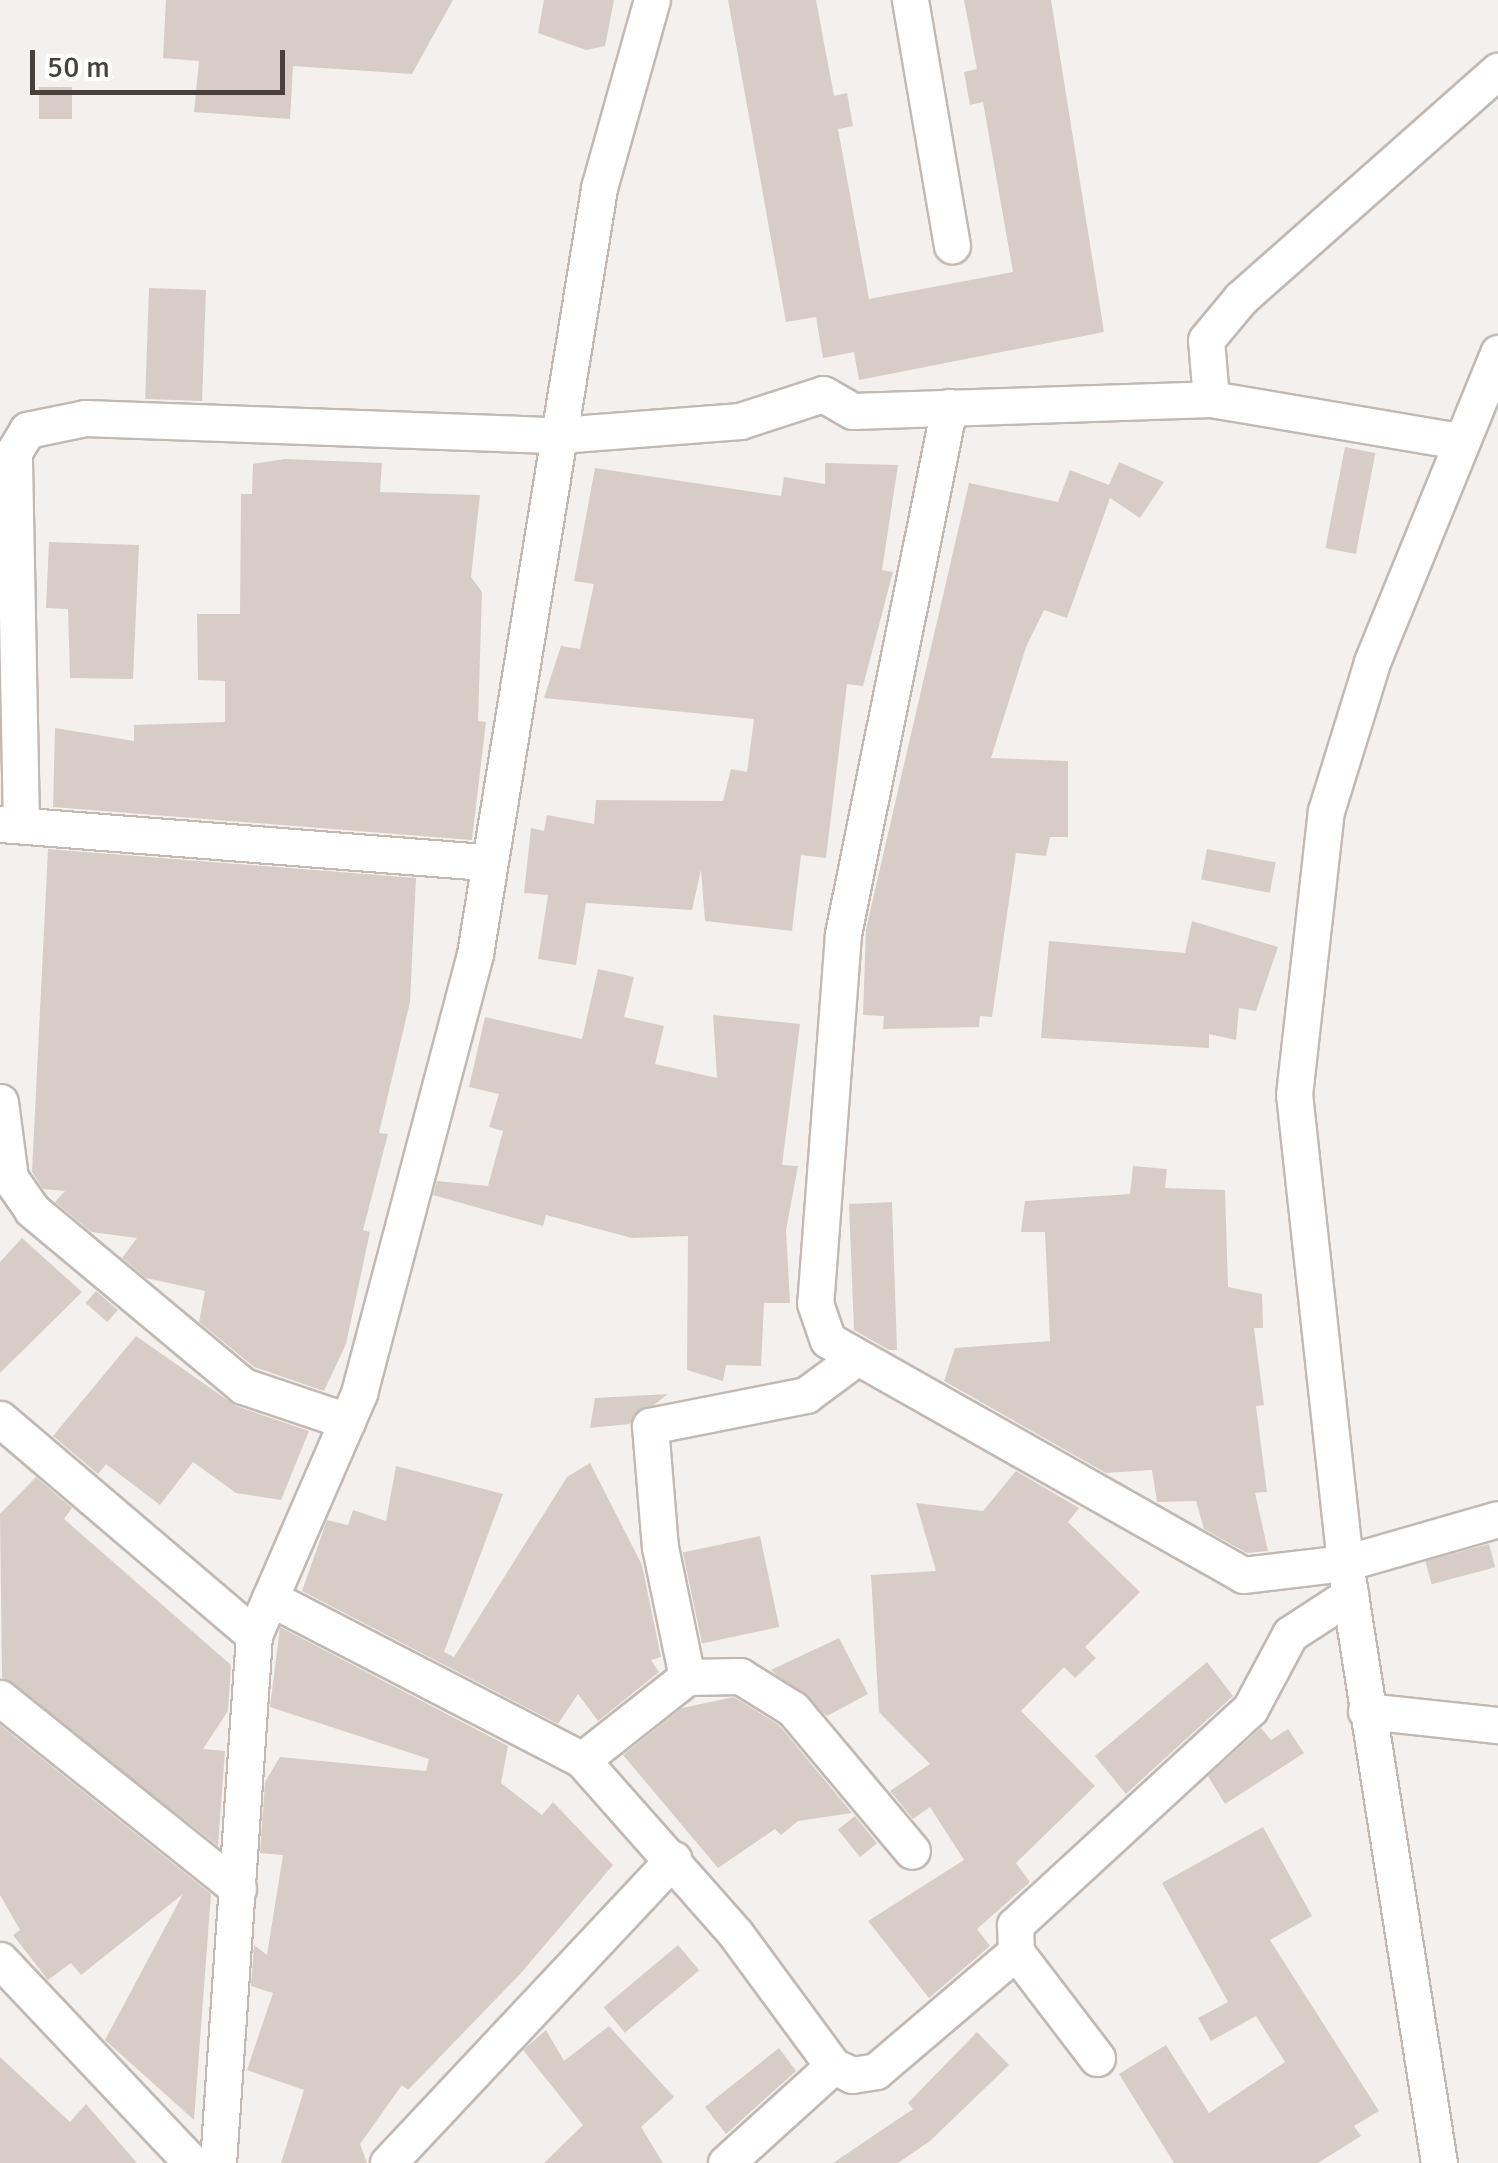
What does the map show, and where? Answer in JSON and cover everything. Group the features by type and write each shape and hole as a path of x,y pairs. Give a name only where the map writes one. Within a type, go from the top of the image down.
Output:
{"street":[{"path":"218,2163 254,1635 347,1422 475,954 486,862 598,188 652,0"},
{"path":"910,0 952,245"},
{"path":"1211,399 1206,340 1241,298 1498,70"},
{"path":"1439,2163 1347,1579 1294,1095 1326,811 1372,662 1498,353"},
{"path":"486,862 10,824 14,452 27,430 85,418 559,435 740,421 823,394 853,410 1211,399 1460,441"},
{"path":"950,406 843,934 816,1303 828,1340 1188,1540 1212,1563 1244,1575 1347,1579"},
{"path":"0,1102 8,1192 243,1386 347,1422"},
{"path":"688,1677 660,1547 650,1426 806,1395 856,1358"},
{"path":"0,1419 254,1635"},
{"path":"1097,2058 1016,1952 1016,1924 1250,1709 1290,1634 1347,1579 1498,1518"},
{"path":"270,1598 582,1760 673,1859 833,2066 876,2071 1016,1952"},
{"path":"582,1760 688,1677 740,1676 794,1710 912,1851"},
{"path":"0,1698 238,1889"},
{"path":"1366,1711 1498,1726"},
{"path":"388,2163 673,1859"},
{"path":"0,1960 192,2163"},
{"path":"726,2163 833,2066"}],"building":[{"path":"166,0 453,0 412,74 293,66 290,119 194,112 199,61 163,58"},
{"path":"544,0 614,0 605,46 586,50 538,33"},
{"path":"728,0 816,0 834,96 847,93 853,126 838,129 869,299 1013,272 983,102 970,105 964,72 977,69 964,0 1051,0 1104,332 859,380 854,352 823,358 816,317 786,322"},
{"path":"39,87 72,87 72,119 39,119"},
{"path":"149,288 206,290 202,401 145,399"},
{"path":"1345,447 1375,453 1356,554 1325,548"},
{"path":"285,459 382,463 380,492 480,495 471,577 482,592 478,721 486,722 472,840 53,807 55,728 134,741 134,725 225,722 225,681 198,680 197,614 240,614 241,494 252,494 253,464"},
{"path":"1119,462 1164,482 1140,518 1110,498 1067,618 1044,610 1026,647 991,758 1068,761 1068,837 1050,837 1046,856 1016,853 992,1017 980,1016 979,1027 883,1029 884,1016 863,1015 866,929 969,483 1058,502 1070,470 1109,485"},
{"path":"825,463 898,465 882,570 893,572 863,686 847,684 826,858 801,855 792,931 705,921 701,870 692,910 586,903 576,965 538,959 548,895 524,893 531,828 544,831 547,815 594,824 596,800 723,801 731,769 747,772 754,719 544,698 561,646 580,649 594,584 574,581 595,468 781,496 784,477 825,484"},
{"path":"49,542 139,545 133,679 70,678 68,609 46,608"},
{"path":"48,849 416,878 410,1002 379,1133 388,1134 363,1230 370,1232 346,1344 324,1391 254,1367 199,1322 205,1291 146,1278 122,1258 137,1238 91,1232 55,1202 65,1191 43,1189 32,1172"},
{"path":"1207,849 1276,862 1270,893 1201,879"},
{"path":"1192,921 1278,947 1256,1011 1239,1008 1236,1040 1209,1034 1209,1048 1041,1038 1049,941 1185,953"},
{"path":"598,969 634,977 624,1017 664,1026 655,1064 717,1078 713,1015 800,1024 782,1165 798,1166 786,1230 790,1303 764,1303 761,1366 726,1365 723,1381 687,1370 688,1236 632,1238 546,1215 543,1226 433,1195 437,1181 488,1186 503,1131 489,1127 499,1094 469,1087 485,1017 582,1039"},
{"path":"1133,1166 1167,1169 1165,1188 1225,1190 1228,1287 1262,1294 1263,1328 1254,1328 1264,1405 1256,1406 1267,1492 1255,1493 1268,1551 1247,1553 1204,1529 1196,1501 1157,1502 1152,1470 1106,1473 944,1381 955,1348 1050,1341 1045,1232 1021,1232 1025,1201 1130,1194"},
{"path":"892,1202 897,1350 889,1350 854,1330 849,1204"},
{"path":"22,1238 82,1292 0,1373 0,1262"},
{"path":"96,1291 118,1310 107,1322 86,1303"},
{"path":"136,1336 236,1406 309,1431 281,1500 236,1493 193,1462 160,1505 106,1464 98,1474 53,1436"},
{"path":"668,1394 629,1424 590,1428 595,1398"},
{"path":"590,1463 642,1565 661,1657 651,1660 659,1672 598,1721 578,1694 558,1724 302,1591 327,1520 348,1525 353,1510 386,1521 396,1466 503,1494 444,1652 454,1657 567,1477"},
{"path":"1016,1471 1079,1508 1068,1522 1140,1592 1085,1647 1096,1658 1075,1678 1064,1667 1021,1711 1095,1786 1016,1863 1030,1882 977,1929 990,1946 929,1998 868,1921 964,1860 930,1807 913,1819 890,1791 930,1764 879,1712 871,1575 936,1571 916,1503 983,1511"},
{"path":"36,1477 72,1508 64,1519 231,1665 228,1711 203,1749 225,1751 218,1846 2,1677 0,1514"},
{"path":"760,1536 779,1627 702,1643 683,1552"},
{"path":"1489,1544 1495,1567 1431,1584 1425,1561"},
{"path":"280,1627 508,1746 501,1783 542,1815 553,1802 613,1865 521,1973 408,2090 402,2085 360,2144 367,2163 281,2163 304,2090 247,2070 273,1993 251,1986 254,1945 267,1955 283,1855 260,1853 265,1782 280,1757 426,1771 429,1759 270,1707"},
{"path":"839,1638 868,1694 827,1716 771,1670"},
{"path":"1207,1662 1233,1696 1126,1794 1095,1756"},
{"path":"734,1697 779,1725 852,1813 798,1821 781,1835 775,1829 718,1868 623,1755 682,1708"},
{"path":"0,1725 211,1894 194,2120 105,2040 183,1894 81,1975 71,1963 48,1980 13,1935 20,1930 0,1895"},
{"path":"1261,1728 1271,1740 1288,1729 1304,1753 1225,1804 1208,1776"},
{"path":"855,1816 877,1843 860,1857 838,1830"},
{"path":"1263,1827 1312,1916 1270,1940 1379,2111 1354,2126 1361,2136 1318,2163 1174,2163 1119,2074 1166,2045 1209,2113 1285,2062 1256,2016 1211,2041 1198,2018 1228,2002 1162,1883"},
{"path":"678,1945 699,1970 625,2033 604,2007"},
{"path":"609,2026 674,2097 641,2127 663,2163 544,2163 583,2125 523,2050 546,2030 564,2061"},
{"path":"977,2032 1009,2065 930,2141 898,2163 833,2163 913,2109 908,2103"},
{"path":"779,2048 796,2071 726,2134 705,2107"},
{"path":"0,2057 70,2122 86,2104 137,2163 0,2163"}]}
